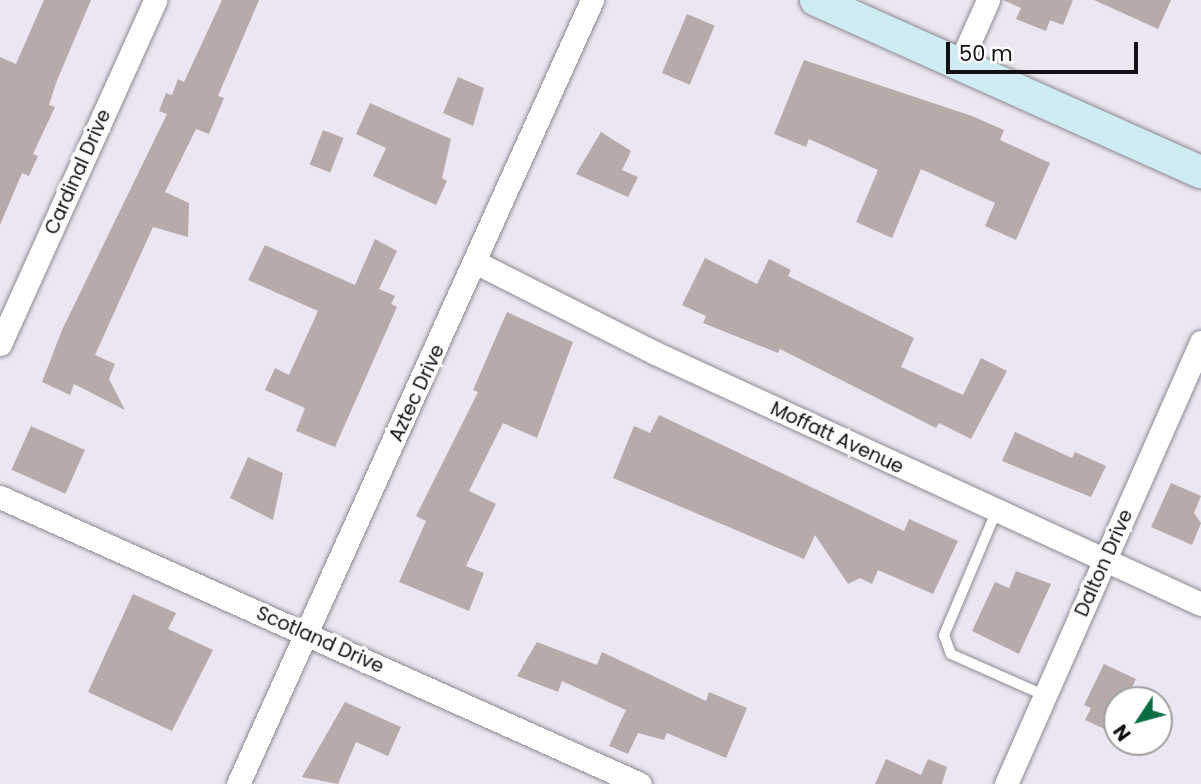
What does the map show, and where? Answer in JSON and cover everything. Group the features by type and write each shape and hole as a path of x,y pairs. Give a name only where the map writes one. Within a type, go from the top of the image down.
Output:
{"street":[{"name":"Cardinal Drive","path":"0,344 155,0"},
{"name":"Aztec Drive","path":"239,784 305,634 477,263 592,0"},
{"path":"816,0 1201,172"},
{"path":"960,63 988,0"},
{"name":"Moffatt Avenue","path":"477,263 996,512 1201,604"},
{"name":"Dalton Drive","path":"1006,784 1201,342"},
{"name":"Scotland Drive","path":"0,497 640,784"}],"lane":[{"path":"996,512 944,635 951,654 1046,696"}],"building":[{"path":"44,0 91,0 56,83 49,105 55,107 33,154 38,156 29,176 22,173 0,225 0,57 16,64"},
{"path":"222,0 259,0 218,96 224,98 209,134 196,129 165,192 189,203 188,237 153,227 95,355 115,364 109,379 125,410 74,384 70,395 42,382 62,330 167,114 159,111 166,93 172,95 178,79 184,82"},
{"path":"1003,0 1073,0 1063,25 1050,20 1046,31 1016,19 1021,8"},
{"path":"1094,0 1171,0 1158,29"},
{"path":"687,14 715,26 690,85 662,73"},
{"path":"804,60 972,116 1004,130 1000,140 1050,163 1016,240 985,226 995,203 921,169 892,238 856,222 878,170 809,139 806,147 774,134"},
{"path":"458,77 484,88 473,126 443,113"},
{"path":"370,103 451,139 442,178 447,181 436,205 373,176 386,148 356,134"},
{"path":"323,130 344,138 330,172 310,165"},
{"path":"601,132 631,151 622,170 638,177 628,197 576,174"},
{"path":"375,239 397,251 379,289 395,296 391,304 397,307 335,447 296,431 305,408 265,390 275,368 289,375 318,311 248,280 265,245 355,285"},
{"path":"705,258 757,284 769,259 791,270 788,276 914,338 901,367 963,395 981,358 1007,371 971,439 939,423 936,428 780,349 778,353 703,323 706,316 682,305"},
{"path":"507,312 573,342 537,438 503,423 469,491 496,504 466,566 484,573 469,611 399,582 426,521 416,516 478,392 473,390"},
{"path":"659,415 904,531 909,519 958,541 933,594 878,570 872,584 860,578 848,584 815,535 804,559 613,478 634,426 650,433"},
{"path":"31,426 85,450 65,494 11,470"},
{"path":"1015,432 1072,458 1075,452 1106,466 1091,497 1002,461"},
{"path":"248,457 283,473 273,520 230,498"},
{"path":"1171,483 1201,496 1194,513 1201,523 1192,545 1151,527"},
{"path":"1016,571 1051,584 1019,654 972,631 995,582 1009,588"},
{"path":"133,594 176,613 168,629 213,650 172,731 88,692"},
{"path":"537,642 597,665 602,652 706,701 709,692 747,708 726,758 667,733 664,740 638,733 628,754 609,746 626,710 562,681 558,692 517,676"},
{"path":"1104,664 1136,679 1133,686 1103,686 1103,728 1085,720 1091,708 1084,705"},
{"path":"345,702 401,727 388,756 356,742 338,784 302,777"},
{"path":"886,759 921,775 928,759 947,767 942,784 875,784"}]}
